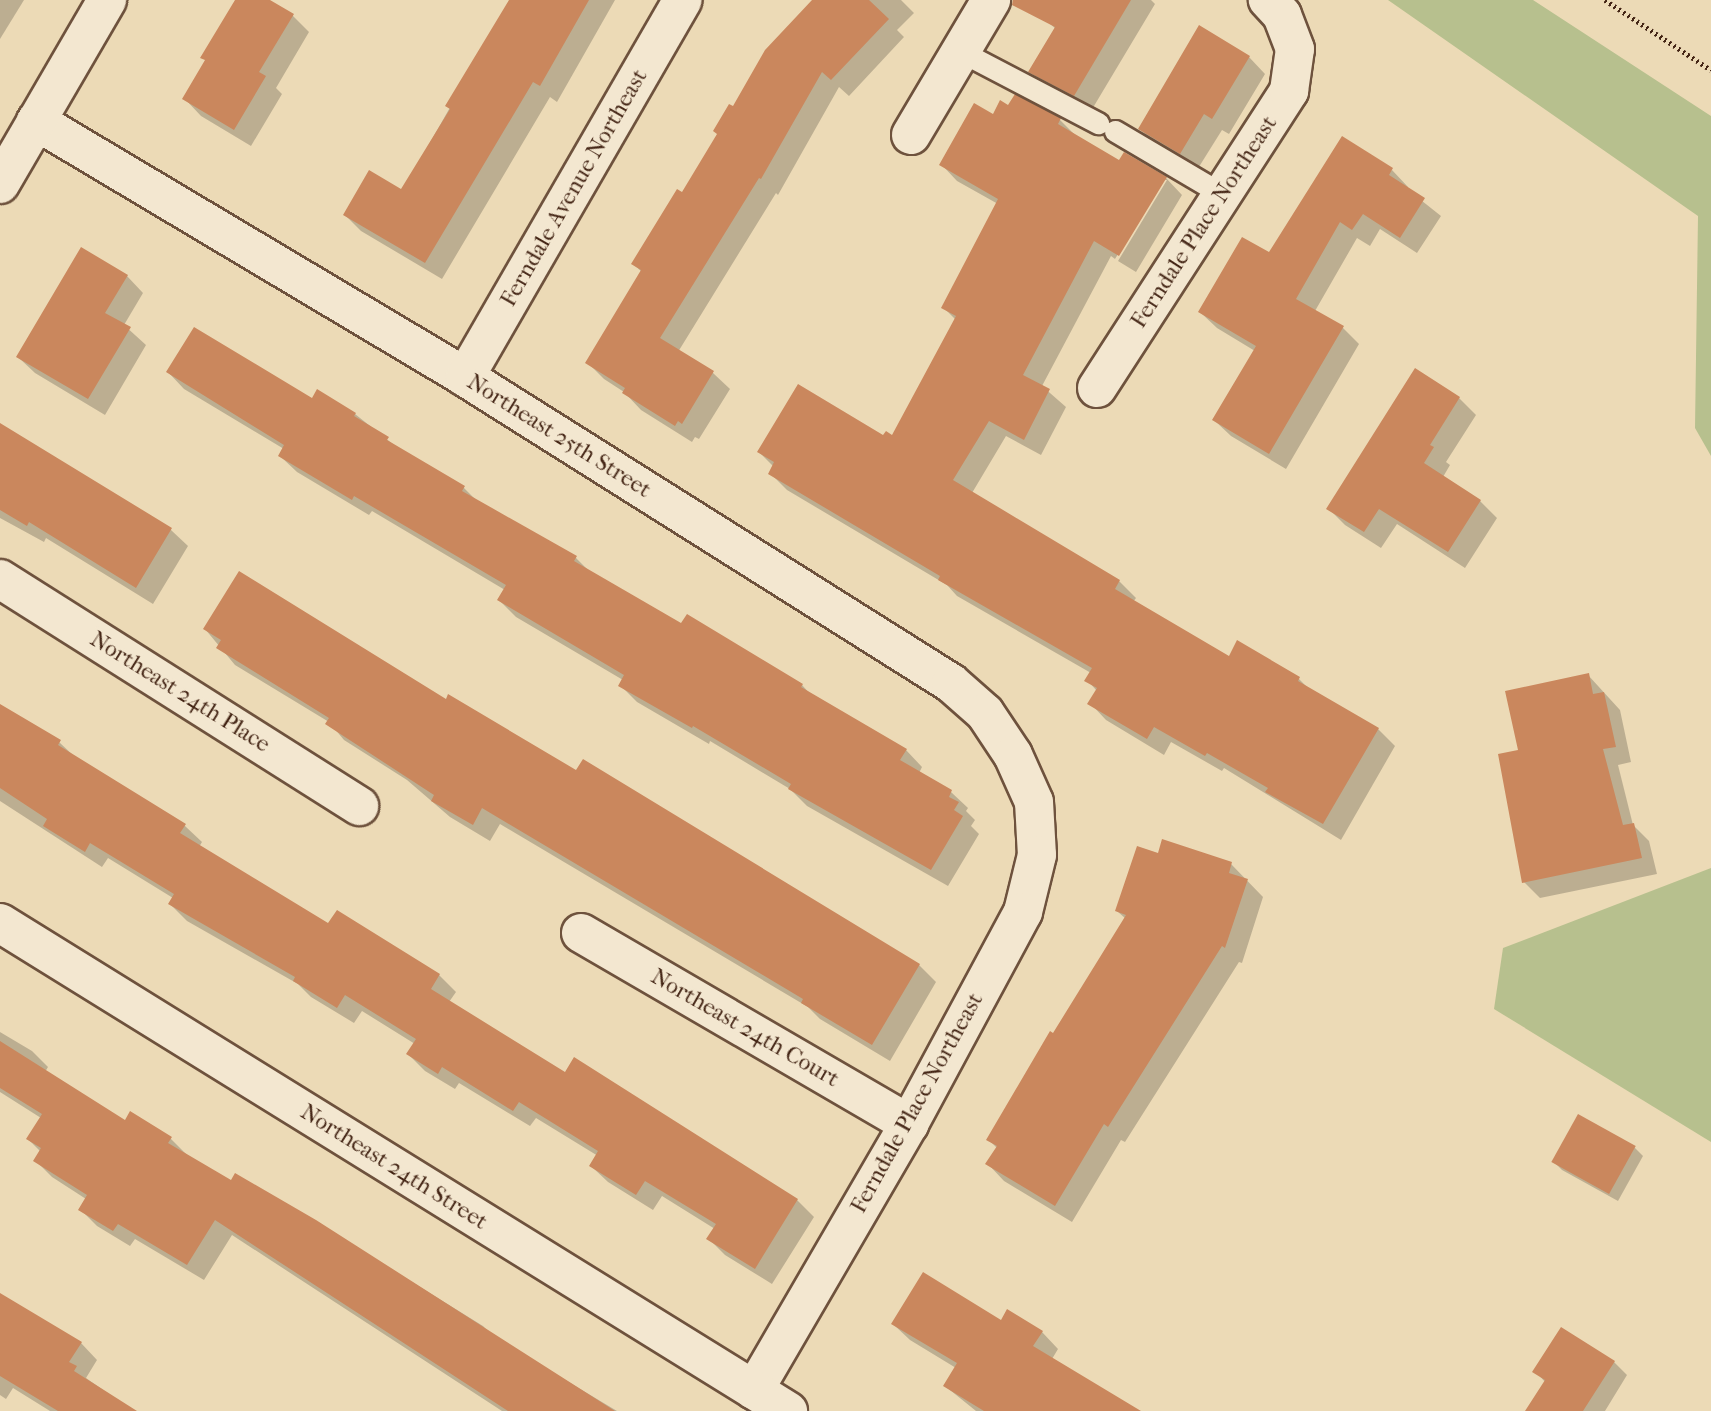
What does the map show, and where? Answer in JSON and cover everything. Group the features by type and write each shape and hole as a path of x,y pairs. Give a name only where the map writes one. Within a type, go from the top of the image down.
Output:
{"street":[{"path":"2,177 107,0"},
{"name":"Ferndale Avenue Northeast","path":"465,377 683,0"},
{"path":"911,135 990,0"},
{"name":"Ferndale Place Northeast","path":"1097,388 1289,91 1295,49 1282,15 1268,0"},
{"name":"Northeast 25th Street","path":"36,121 465,377 951,683 985,713 1013,755 1034,802"},
{"name":"Northeast 24th Place","path":"0,579 359,806"},
{"name":"Ferndale Place Northeast","path":"754,1390 909,1124 1023,912 1037,855 1034,802"},
{"name":"Northeast 24th Street","path":"0,923 788,1411"},
{"name":"Northeast 24th Court","path":"581,933 909,1124"}],"lane":[{"path":"960,51 1107,127 1223,194"}],"path":[{"path":"1605,0 1711,70"}],"green space":[{"path":"1388,0 1533,0 1711,116 1711,456 1695,428 1698,216"},
{"path":"1711,868 1711,1142 1494,1009 1503,948"}],"building":[{"path":"235,0 270,0 294,14 259,72 266,76 234,130 182,99 205,60 200,58"},
{"path":"509,0 589,0 540,86 533,82 425,263 343,215 369,170 401,189 450,109 445,106"},
{"path":"812,0 869,0 889,19 831,80 822,72 761,179 759,178 660,338 714,371 682,424 678,421 675,426 622,393 625,388 585,363 641,270 631,264 677,189 682,192 717,134 713,131 729,104 733,106 765,50"},
{"path":"1013,0 1131,0 1074,96 1028,72 1055,27 1012,5"},
{"path":"1199,25 1250,56 1212,119 1204,114 1180,154 1138,129"},
{"path":"1015,94 1061,118 1058,124 1119,160 1124,152 1167,177 1119,256 1094,241 1023,375 1050,389 1024,440 989,421 953,480 1120,580 1115,589 1229,656 1237,640 1300,677 1298,681 1379,728 1323,824 1265,792 1268,788 1207,753 1205,756 1154,727 1147,739 1087,704 1097,688 1084,681 1092,668 938,580 940,576 768,474 774,462 757,452 798,384 883,435 886,431 892,435 956,316 941,308 998,199 939,165 974,103 993,114 1000,100 1008,105"},
{"path":"1342,136 1393,168 1389,175 1425,198 1400,238 1363,214 1352,230 1340,222 1296,299 1344,326 1269,454 1212,420 1256,346 1198,312 1242,237 1269,252"},
{"path":"81,247 128,275 105,313 131,327 88,399 16,357"},
{"path":"194,327 312,398 317,389 389,437 387,440 465,486 462,491 577,556 574,561 681,623 687,614 803,684 801,687 907,749 900,760 952,790 949,797 959,802 954,810 963,816 931,870 788,789 791,784 693,726 692,728 618,686 624,675 497,600 506,585 354,496 352,500 278,456 284,445 166,372"},
{"path":"1415,368 1460,397 1430,445 1434,447 1424,463 1481,500 1448,552 1379,509 1364,532 1326,509"},
{"path":"0,423 172,528 136,588 29,522 27,526 0,510"},
{"path":"239,571 446,699 448,694 576,770 583,759 920,964 872,1045 801,1003 803,999 482,808 473,825 431,801 434,795 325,724 329,718 216,648 221,640 203,629"},
{"path":"1589,673 1593,694 1604,692 1616,747 1603,749 1623,825 1634,823 1642,858 1522,883 1498,754 1518,750 1505,691"},
{"path":"0,704 61,740 58,745 186,824 180,833 328,923 337,910 440,974 431,989 565,1072 574,1057 798,1199 755,1269 706,1239 716,1224 645,1181 636,1195 589,1166 598,1151 519,1102 513,1111 442,1067 438,1074 406,1054 416,1039 345,995 337,1008 293,981 295,977 168,904 174,894 90,843 85,852 43,826 47,819 0,788"},
{"path":"1162,839 1232,862 1229,873 1248,879 1225,948 1222,946 1108,1127 1104,1124 1055,1206 985,1164 997,1146 986,1140 1050,1031 1053,1033 1126,915 1115,911 1137,846 1158,853"},
{"path":"0,1041 125,1120 130,1111 172,1137 168,1143 231,1180 235,1173 316,1220 615,1411 508,1411 215,1220 187,1265 118,1224 113,1231 78,1210 87,1195 33,1161 41,1148 26,1139 42,1114 0,1088"},
{"path":"1578,1114 1636,1146 1609,1194 1551,1162"},
{"path":"923,1272 1001,1320 1007,1309 1043,1331 1033,1346 1141,1411 984,1411 943,1386 957,1363 891,1324"},
{"path":"0,1293 82,1342 69,1362 77,1366 74,1371 137,1411 58,1411 0,1376"},
{"path":"1561,1327 1615,1361 1583,1411 1525,1411 1545,1380 1532,1372"}]}
